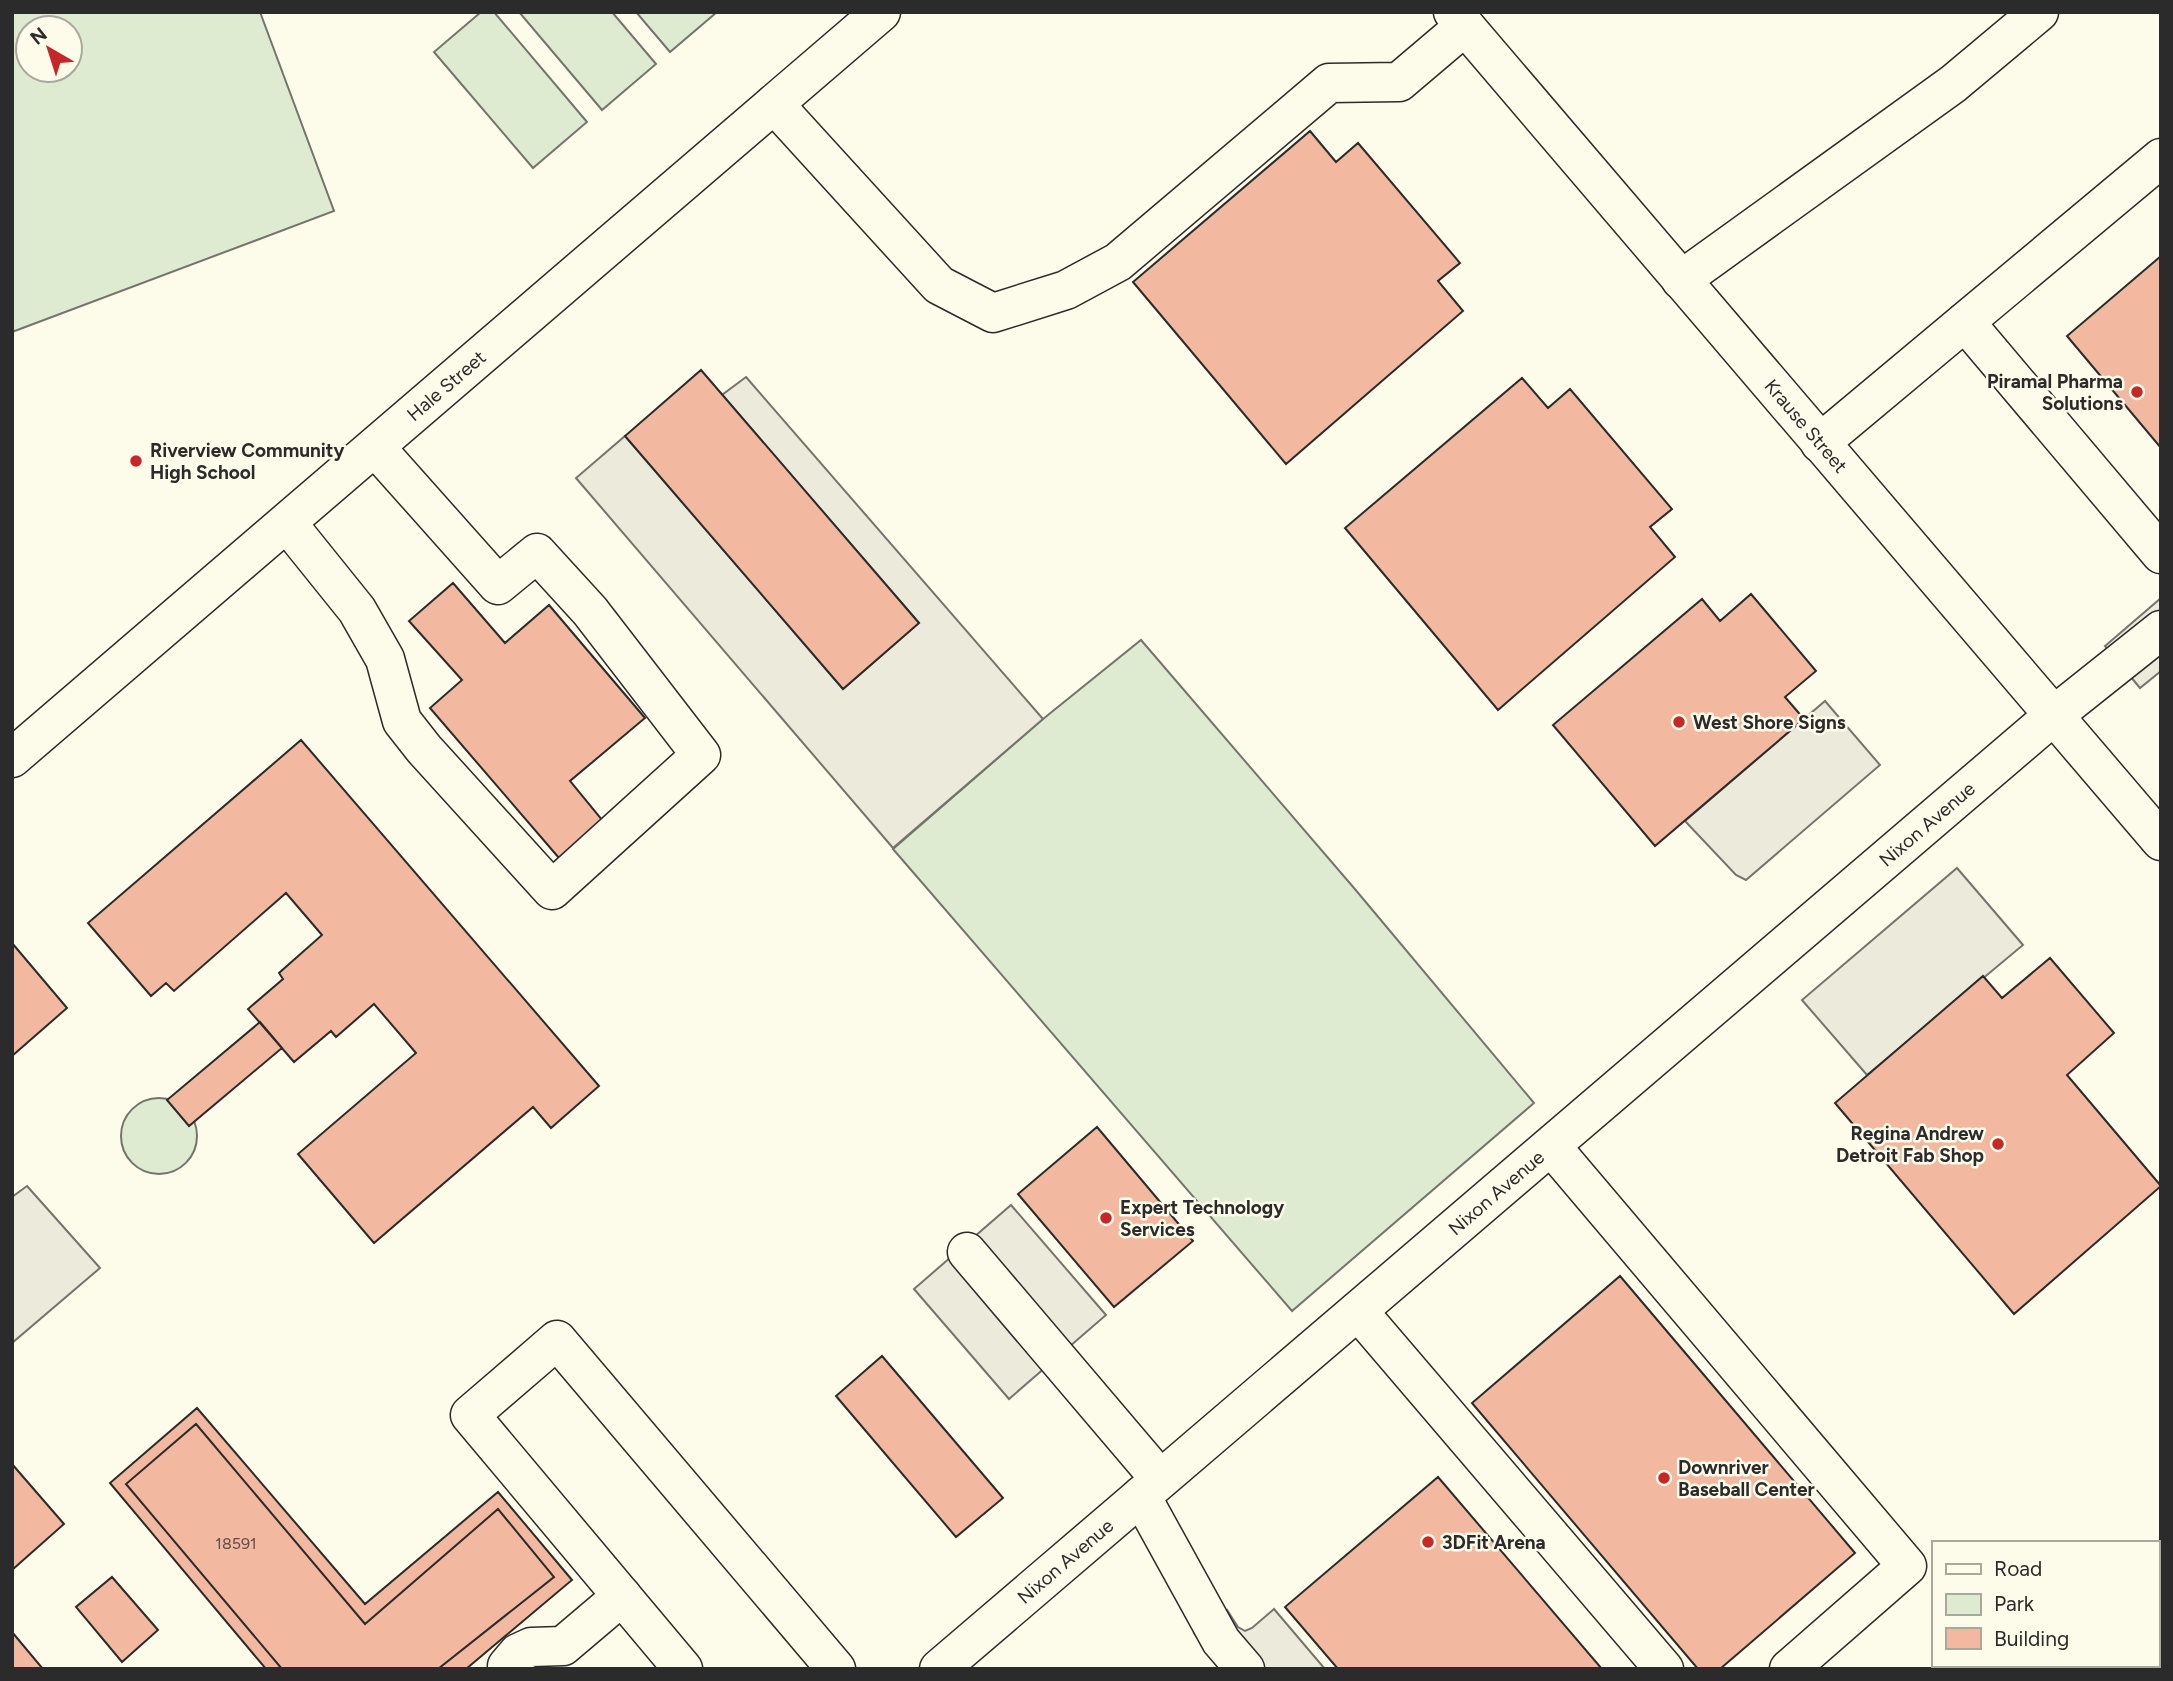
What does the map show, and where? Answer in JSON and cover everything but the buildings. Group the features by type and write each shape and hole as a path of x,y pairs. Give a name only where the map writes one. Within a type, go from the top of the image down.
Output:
{"street":[{"name":"Hale Street","path":"12,758 881,12"},
{"path":"1681,279 1953,83 2039,12"},
{"path":"775,104 939,285 993,313 1066,290 1118,262 1329,83 1399,82 1459,19"},
{"name":"Krause Street","path":"1459,19 2161,841"},
{"path":"1820,443 2161,158"},
{"path":"1965,322 2161,554"},
{"path":"287,523 357,610 385,659 402,721 424,750 552,890 701,755 590,611 537,553 498,585 375,447"},
{"name":"Nixon Avenue","path":"939,1669 2053,716 2161,630"},
{"path":"1551,1146 1908,1566 1789,1669"},
{"path":"967,1252 1151,1488 1221,1641 1245,1669"},
{"path":"1358,1311 1664,1669"},
{"path":"682,1669 470,1415 557,1340 826,1658"},
{"path":"507,1666 518,1653 531,1647 563,1646 621,1596"}],"green space":[{"path":"12,12 260,12 334,211 12,332"},
{"path":"481,12 494,12 587,122 533,168 434,52"},
{"path":"519,12 612,12 656,64 602,110"},
{"path":"636,12 717,12 670,52"},
{"path":"1141,640 1534,1103 1292,1311 893,849 1043,719"},
{"path":"159,1098 173,1101 186,1109 194,1122 197,1136 194,1150 186,1163 173,1171 159,1174 145,1171 132,1163 124,1150 121,1136 124,1122 132,1109 145,1101"}],"shaded area":[{"path":"746,377 1043,719 893,848 576,478 625,436 843,689 919,623 722,395"},
{"path":"2161,598 2161,671 2140,688 2105,646"},
{"path":"1825,701 1880,765 1746,880 1736,875 1685,821"},
{"path":"1957,868 2023,945 1867,1075 1802,1000"},
{"path":"27,1186 100,1268 12,1343 12,1197"},
{"path":"1011,1205 1106,1315 1009,1399 914,1289"},
{"path":"1274,1609 1325,1669 1221,1669 1194,1633 1227,1610 1238,1627 1245,1631"}],"place":[{"name":"Piramal Pharma Solutions","path":"2137,392"},
{"name":"Riverview Community High School","path":"136,461"},
{"name":"West Shore Signs","path":"1679,722"},
{"name":"Regina Andrew Detroit Fab Shop","path":"1998,1144"},
{"name":"Expert Technology Services","path":"1106,1218"},
{"name":"Downriver Baseball Center","path":"1664,1478"},
{"name":"3DFit Arena","path":"1428,1542"}]}
